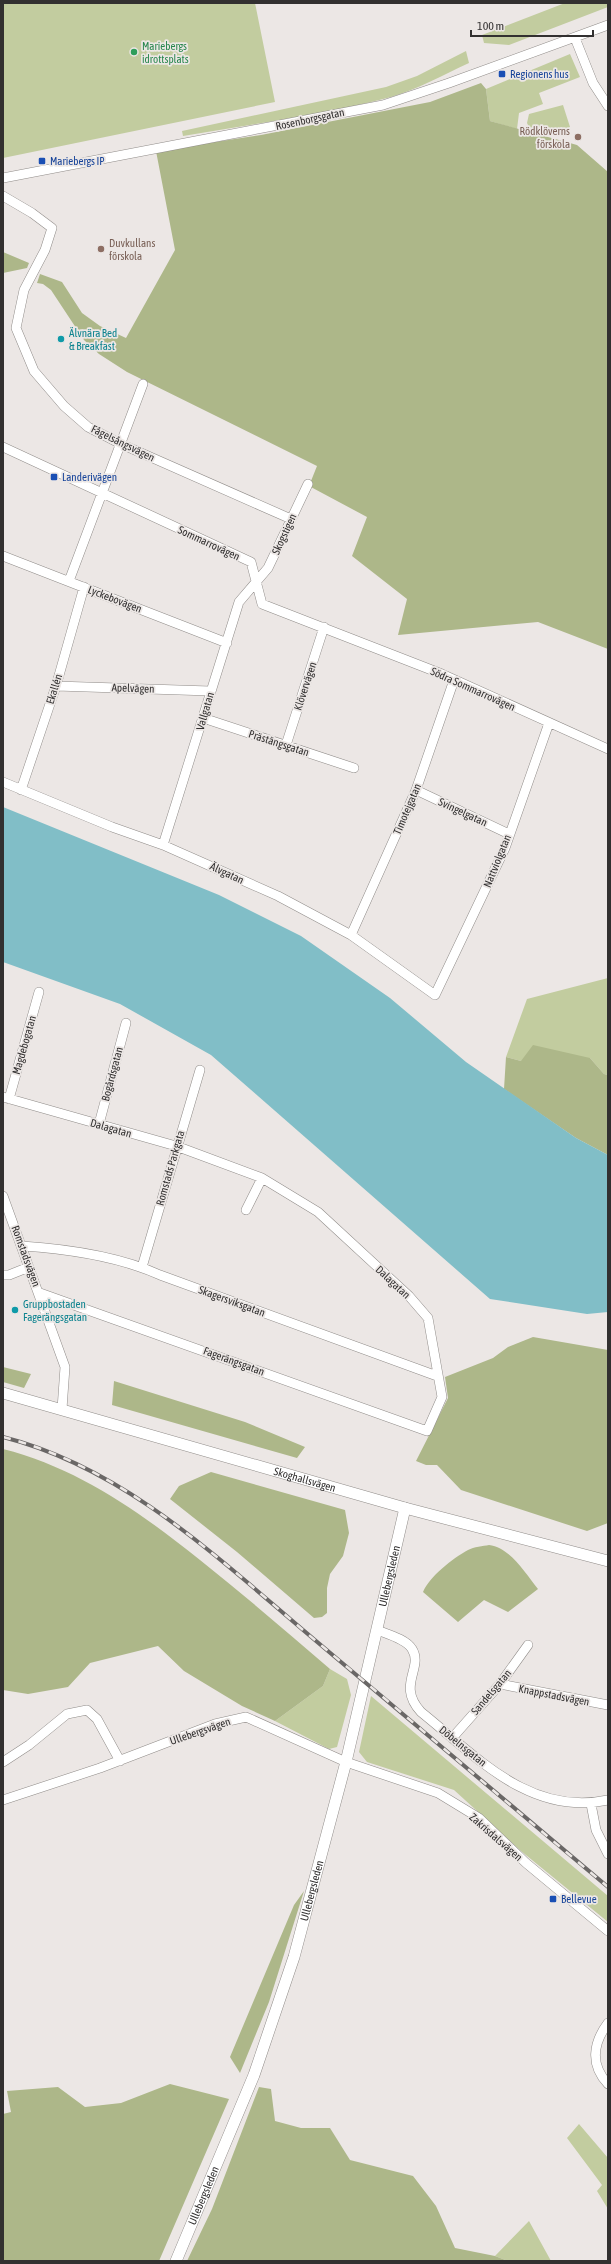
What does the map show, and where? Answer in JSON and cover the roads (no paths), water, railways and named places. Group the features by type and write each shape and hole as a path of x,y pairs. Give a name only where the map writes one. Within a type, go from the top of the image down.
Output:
{"main road":[{"name":"Skoghallsvägen","path":"3,1393 405,1508 608,1561"},
{"name":"Ullebergsleden","path":"176,2261 254,2075 292,1965 346,1762 405,1508"}],"street":[{"name":"Rosenborgsgatan","path":"3,178 383,104 575,38 608,25"},
{"path":"575,38 593,83 608,106"},
{"name":"Fågelsångsvägen","path":"3,196 32,213 52,228 45,250 24,290 16,328 34,371 64,406 88,427 121,444 291,519"},
{"path":"69,581 103,494 143,384"},
{"name":"Sommarrovägen","path":"3,447 251,562 262,604 390,653"},
{"name":"Skogstigen","path":"256,581 268,568 308,484"},
{"name":"Lyckebovägen","path":"3,556 84,586 227,643"},
{"name":"Vallgatan","path":"163,844 239,602 256,581"},
{"name":"Ekallén","path":"21,790 56,686 84,586"},
{"name":"Klövervägen","path":"286,745 324,627"},
{"name":"Södra Sommarrovägen","path":"390,653 553,725"},
{"name":"Timotejgatan","path":"351,935 416,790 454,680"},
{"name":"Apelvägen","path":"56,686 210,691"},
{"name":"Prästängsgatan","path":"203,718 354,768"},
{"path":"553,725 608,749"},
{"name":"Nattviolgatan","path":"435,995 505,848 509,834 553,725"},
{"name":"Älvgatan","path":"3,782 112,827 163,844 262,889 351,935 435,995"},
{"name":"Svingelgatan","path":"416,790 509,834"},
{"name":"Magdebogatan","path":"6,1098 39,992"},
{"name":"Bogårdsgatan","path":"98,1124 126,1023"},
{"name":"Romstads Parkgata","path":"142,1267 176,1146 200,1070"},
{"name":"Dalagatan","path":"6,1098 176,1146 262,1178 318,1212 409,1296 428,1318 437,1376 442,1397 427,1431"},
{"path":"246,1210 262,1178"},
{"name":"Romstadsvägen","path":"3,1196 40,1293 65,1367 62,1409"},
{"name":"Skagersviksgatan","path":"22,1246 63,1249 142,1267 160,1275 437,1376"},
{"path":"3,1275 9,1275 29,1267"},
{"name":"Fagerängsgatan","path":"40,1293 427,1431"},
{"name":"Döbelnsgatan","path":"377,1630 400,1640 412,1648 415,1658 410,1686 412,1702 498,1775 525,1791 548,1798 592,1804 608,1800"},
{"name":"Sandelsgatan","path":"453,1737 500,1684 528,1645"},
{"name":"Knappstadsvägen","path":"500,1684 608,1705"},
{"path":"3,1762 67,1714 87,1710 97,1720 120,1761"},
{"name":"Ullebergsvägen","path":"3,1800 120,1761 215,1724 246,1717 346,1762"},
{"name":"Zakrisdalsvägen","path":"346,1762 438,1793 479,1818 526,1863 608,1931"},
{"path":"592,1804 596,1830 608,1854"},
{"path":"608,2023 599,2038 594,2059 600,2076 608,2084"}],"water":[{"path":"3,807 219,895 301,936 390,998 466,1062 576,1138 608,1155 608,1312 587,1314 490,1299 211,1055 120,1004 3,962"}],"railway":[{"path":"3,1437 49,1452 92,1472 134,1496 173,1523 212,1553 608,1887"}],"place":[{"name":"Mariebergs idrottsplats","path":"134,52"},
{"name":"Regionens hus","path":"502,74"},
{"name":"Rödklöverns förskola","path":"578,137"},
{"name":"Mariebergs IP","path":"42,161"},
{"name":"Duvkullans förskola","path":"101,249"},
{"name":"Älvnära Bed & Breakfast","path":"61,339"},
{"name":"Landerivägen","path":"54,477"},
{"name":"Gruppbostaden Fagerängsgatan","path":"15,1310"},
{"name":"Bellevue","path":"553,1899"}]}
